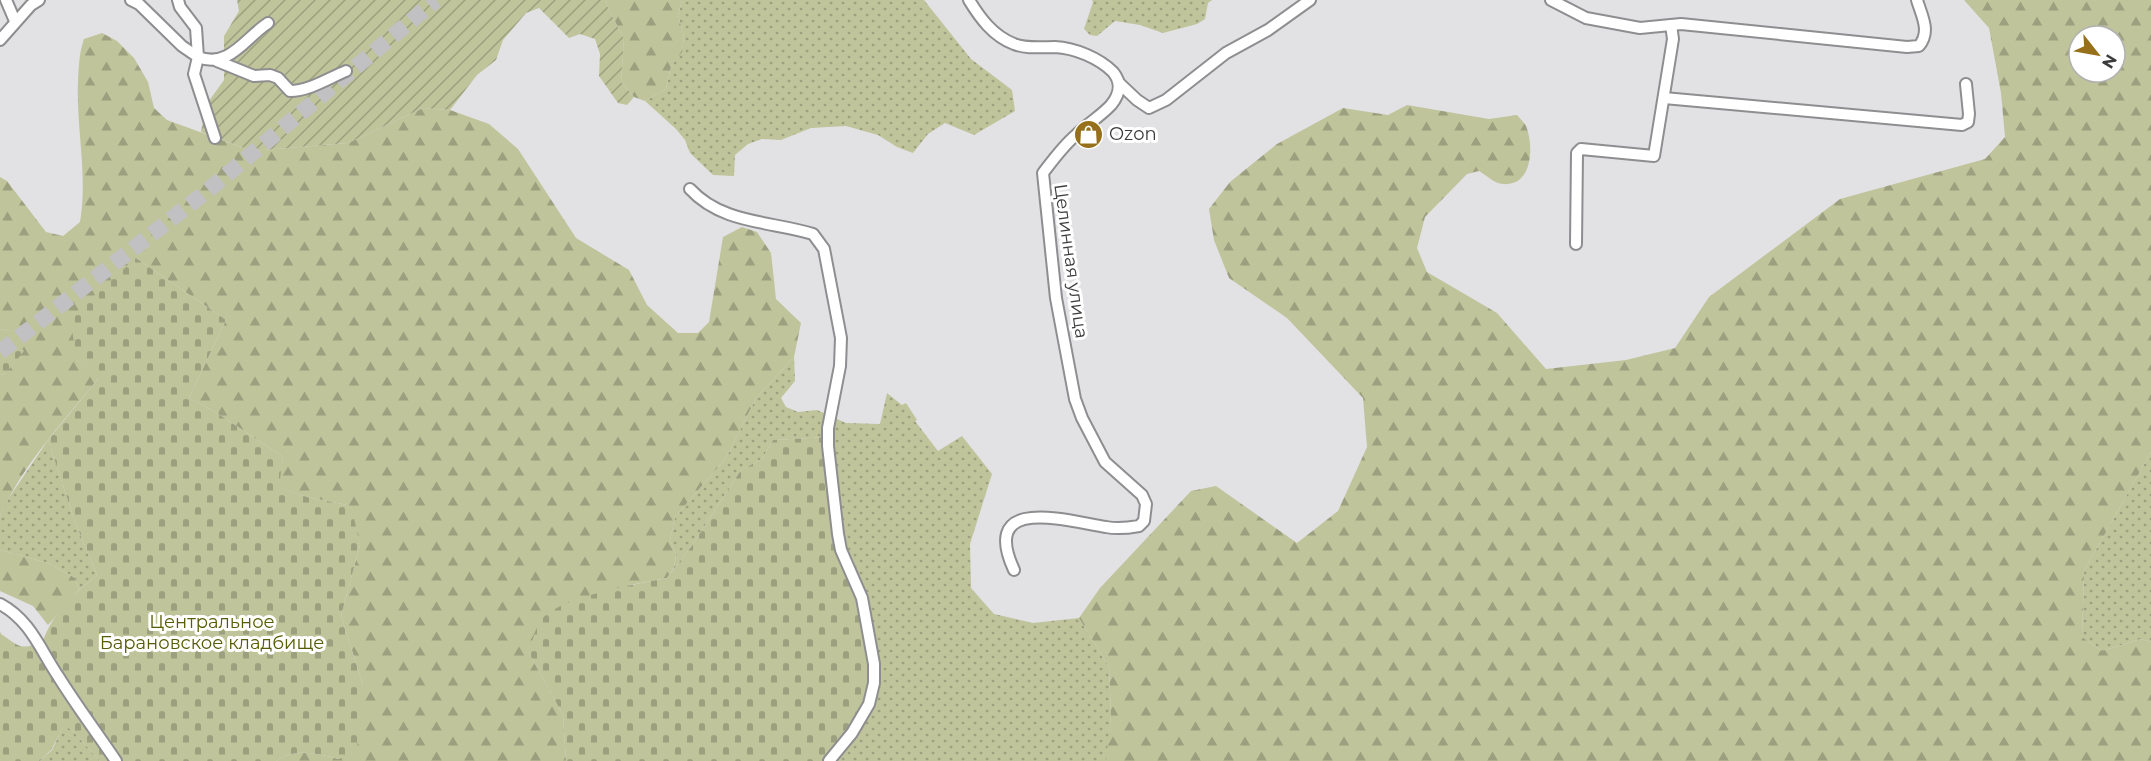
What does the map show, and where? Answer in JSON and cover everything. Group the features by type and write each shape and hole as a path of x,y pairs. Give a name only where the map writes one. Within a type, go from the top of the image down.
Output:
{"street":[{"path":"6,0 15,21"},
{"path":"0,40 15,21 39,0"},
{"path":"131,0 139,4 182,46 198,57 217,61 254,75 270,75 278,78 290,91 306,88 346,71"},
{"path":"178,0 180,7 196,28 198,57 194,74 215,138"},
{"path":"969,0 980,17 999,36 1016,45 1034,48 1058,47 1084,53 1105,64 1119,83 1149,108 1166,100 1226,53 1268,30 1310,0"},
{"path":"1551,0 1586,18 1640,28 1681,24 1827,37 1906,47 1919,46 1925,38 1925,28 1917,0"},
{"path":"217,61 236,51 256,31 268,23"},
{"path":"1576,244 1577,153 1581,149 1654,156 1673,39 1671,25"},
{"name":"Целинная улица","path":"1014,570 1008,559 1006,541 1010,528 1015,522 1030,518 1050,517 1108,528 1139,526 1144,521 1146,504 1142,495 1105,462 1082,418 1076,399 1056,298 1043,173 1076,135 1112,104 1120,89 1119,83"},
{"path":"1664,98 1962,125 1968,122 1969,114 1966,84"},
{"path":"690,189 697,197 715,209 736,218 813,234 824,249 841,338 840,366 828,428 828,446 841,550 862,598 874,664 874,683 868,704 852,733 829,761"},
{"path":"0,604 20,618 30,629 58,677 116,761"}],"green space":[{"path":"237,0 606,0 624,39 621,82 634,97 627,105 618,103 599,76 600,54 595,39 580,34 569,38 539,8 526,13 503,40 496,60 477,75 450,110 423,108 348,143 252,151 201,132 206,105 224,80 224,36 239,11"},
{"path":"606,0 682,0 678,15 684,37 682,52 671,66 666,89 645,101 634,97 621,82 624,39"},
{"path":"682,0 924,0 971,59 1012,90 1015,111 974,135 945,123 928,134 913,153 897,147 878,135 846,126 811,128 781,140 762,139 748,144 735,155 734,176 713,175 690,153 685,140 676,129 645,101 666,89 671,66 682,51 684,37 678,15"},
{"path":"1092,0 1212,0 1208,3 1205,19 1197,24 1163,33 1140,25 1115,21 1097,36 1090,35 1084,29"},
{"path":"1964,0 2151,0 2151,452 2084,571 2082,637 2102,651 2141,639 2151,642 2151,761 1106,761 1111,716 1109,667 1079,618 1100,588 1191,491 1216,486 1297,543 1338,511 1367,447 1363,398 1287,318 1229,278 1214,240 1209,209 1230,182 1277,144 1343,108 1388,115 1407,105 1489,119 1517,115 1529,134 1530,153 1526,172 1513,183 1503,184 1479,171 1467,174 1425,217 1417,248 1427,272 1497,313 1546,369 1626,360 1675,348 1709,297 1840,199 1985,159 2005,137 2001,93 1989,28"},
{"path":"102,33 117,41 134,58 148,82 154,108 167,120 252,151 348,143 423,108 450,110 489,124 518,149 576,238 629,270 647,305 678,333 698,333 709,322 723,237 742,227 757,232 771,253 776,299 801,323 794,357 756,398 726,458 675,517 670,540 676,554 674,568 667,578 630,585 529,653 563,715 566,761 276,761 299,753 339,759 363,685 341,616 360,545 347,505 307,497 278,487 283,457 214,411 189,398 226,320 136,258 77,360 98,378 97,380 31,463 0,517 0,375 6,373 10,331 0,329 0,177 7,181 46,232 63,236 80,222 83,187 78,81 81,49 84,39"},
{"name":"Центральное Барановское кладбище","path":"136,258 226,320 189,398 214,411 283,457 279,487 307,497 347,505 354,518 360,545 341,616 363,685 357,749 339,759 299,753 276,761 100,761 72,730 64,726 51,750 40,761 0,761 0,631 12,642 25,647 43,641 58,613 97,575 75,522 48,440 98,379 77,360 70,318"},
{"path":"0,329 10,331 24,351 6,373 0,375"},
{"path":"794,357 795,381 781,398 786,407 798,412 817,410 846,423 880,424 887,393 902,405 906,403 917,420 915,421 938,451 962,436 992,474 970,544 971,588 994,614 1033,623 1079,618 1109,667 1111,716 1107,761 829,761 841,550 828,437 773,440 762,459 741,470 691,547 667,578 674,568 676,554 670,540 675,517 726,458 756,398"},
{"path":"828,437 841,542 865,595 875,699 854,740 836,761 566,761 563,715 529,653 540,622 562,605 579,599 667,578 691,547 741,470 762,459 773,440"},
{"path":"48,440 75,522 97,575 79,590 75,578 48,563 0,550 0,517 6,502"},
{"path":"2151,452 2151,642 2141,639 2102,651 2082,637 2084,571"},
{"path":"0,550 48,563 75,578 79,590 48,625 33,606 0,591"},
{"path":"64,725 72,730 100,761 40,761 52,750"}],"tunnel":[{"path":"0,352 206,192 436,0"}],"place":[{"name":"Ozon","path":"1088,134"}]}
